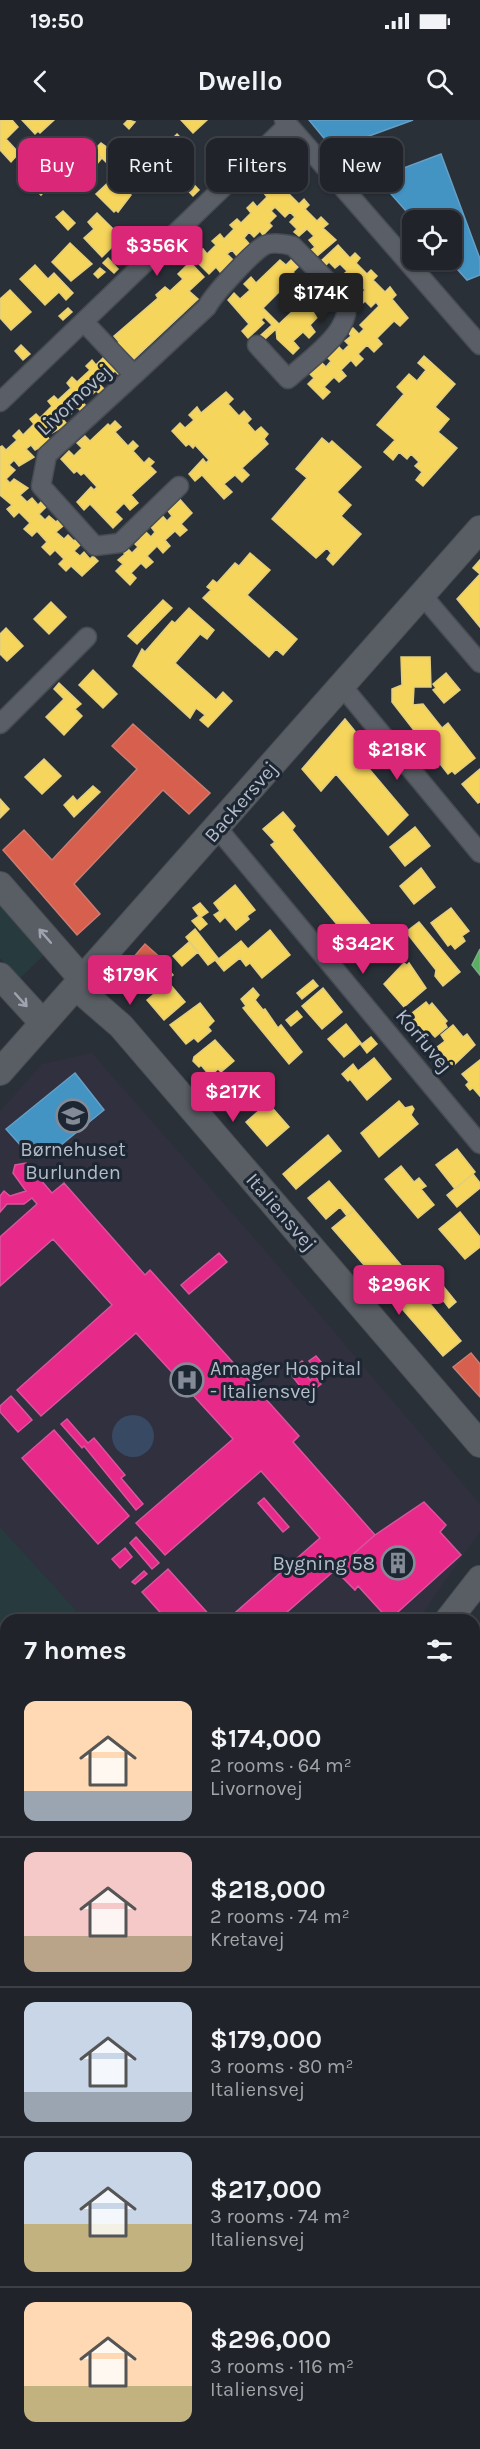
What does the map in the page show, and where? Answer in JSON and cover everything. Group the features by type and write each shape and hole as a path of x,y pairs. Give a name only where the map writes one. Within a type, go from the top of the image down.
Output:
{"street":[{"path":"0,402 286,123 480,345"},
{"name":"Livornovej","path":"179,486 120,543 95,546 41,486 47,455 207,307 213,296 265,246 282,243 293,246 345,299 349,308 343,328 288,379 257,345"},
{"name":"Livornovej","path":"84,322 134,375"},
{"name":"Backersvej","path":"0,1072 218,829 480,529"},
{"path":"422,595 480,663"},
{"path":"0,724 87,637"},
{"path":"342,687 480,853"},
{"name":"Korfuvej","path":"218,829 480,1144"},
{"name":"Italiensvej","path":"0,885 79,983 121,1026 480,1444"},
{"path":"0,976 43,1023"},
{"path":"453,1614 480,1579"}],"shaded area":[{"name":"Amager Hospital - Italiensvej","path":"92,1053 269,1255 480,1504 480,1531 422,1614 80,1614 0,1527 0,1111 42,1064"}],"green space":[{"path":"0,904 44,955 19,979 0,958"},
{"path":"0,1527 80,1614 0,1614"}],"water":[{"path":"133,1415 148,1421 154,1436 148,1451 133,1457 118,1451 112,1436 118,1421"}],"building: Homes":[{"path":"0,120 12,120 18,127 6,139 18,154 11,162 0,150"},
{"path":"22,120 54,120 40,133 38,131 35,134"},
{"path":"128,120 135,122 129,129 124,124"},
{"path":"181,120 207,120 193,133"},
{"path":"101,143 108,148 108,164 96,152 96,148"},
{"path":"96,154 101,159 96,165"},
{"path":"108,183 108,192 128,192 131,195 118,212 116,210 114,212 96,194"},
{"path":"194,185 199,190 193,196 189,192 194,192"},
{"path":"287,192 299,204 304,199 309,205 305,209 317,221 321,217 328,224 323,228 336,240 317,256 311,250 315,247 309,240 314,236 307,229 299,236 294,232 297,229 290,222 295,217 290,212 285,217 275,207 271,211 276,216 269,223 272,226 263,235 260,231 254,237 249,232 244,238 252,247 237,256 232,250 227,254 236,263 230,269 227,266 220,272 216,267 209,274 194,259 203,249 207,254 216,245 212,241 220,234 224,239 234,229 230,225 237,219 241,223 251,213 247,208 253,202 257,207 267,197 264,193"},
{"path":"63,211 75,223 68,230 56,217"},
{"path":"97,213 121,237 116,247 112,247 102,257 84,238 94,229 88,222"},
{"path":"70,243 92,264 71,281 52,262"},
{"path":"338,245 350,258 355,253 360,258 356,263 367,274 371,270 377,276 373,280 385,292 390,287 396,295 392,299 408,318 400,326 394,321 377,338 382,344 374,352 367,345 358,354 363,359 356,366 351,360 341,370 346,376 339,382 334,377 324,387 330,392 323,399 308,384 314,378 310,374 316,368 314,365 319,360 326,367 331,361 327,357 333,351 331,349 336,344 343,351 349,345 345,341 351,336 348,332 353,328 359,334 364,329 360,325 379,306 376,302 371,307 365,301 362,304 357,298 365,290 358,283 353,288 347,282 344,285 339,279 347,271 340,264 335,268 329,262 326,265 322,260"},
{"path":"108,258 118,269 114,273 103,263"},
{"path":"280,260 286,265 291,260 298,267 293,272 302,281 307,276 314,283 309,288 320,301 326,295 332,302 310,325 315,332 309,338 303,332 293,341 299,348 293,354 277,339 276,329 265,339 261,335 272,325 264,317 261,320 264,323 248,338 242,331 249,324 228,300 234,293 240,299 250,290 244,284 251,277 256,283","holes":["280,291 296,308 279,324 263,308"]},
{"path":"190,262 204,277 189,291 198,299 134,359 117,344 119,342 114,336 158,298 156,295 165,287 170,291 183,279 178,274"},
{"path":"35,265 48,279 54,273 73,293 66,300 59,292 45,305 20,279"},
{"path":"100,268 105,272 98,278 94,274"},
{"path":"10,290 31,312 11,330 0,318 0,299"},
{"path":"68,308 72,312 63,320 59,316"},
{"path":"21,345 30,354 23,360 15,351"},
{"path":"107,354 122,370 118,374 115,371 109,376 103,371 94,379 104,389 90,396 85,391 78,397 86,406 81,411 77,407 71,414 66,409 59,415 67,424 52,433 48,427 43,432 51,441 35,450 31,445 26,449 34,457 19,466 14,460 9,465 15,470 6,479 10,483 14,479 28,488 20,495 27,502 32,498 38,505 41,502 46,507 39,514 45,520 49,516 56,522 58,520 63,526 56,532 64,539 68,535 81,544 74,551 80,556 84,552 90,559 93,556 98,561 82,576 71,566 66,571 59,564 64,559 55,550 50,555 42,547 47,542 37,531 32,536 24,529 30,523 19,512 14,517 7,509 12,505 0,495 0,447 6,450 17,440 13,436 19,430 23,435 34,424 30,419 36,414 40,418 52,406 48,401 54,396 58,400 71,388 67,383 72,377 77,382 90,370 86,366 92,360 96,365"},
{"path":"424,356 455,384 435,407 449,419 438,432 457,448 423,486 416,480 422,472 415,466 419,462 411,454 407,459 399,452 393,460 384,452 395,440 377,425 404,394 397,387 409,374 417,381 426,370 418,363"},
{"path":"226,392 233,399 228,404 239,416 244,411 251,419 247,423 255,432 261,427 268,434 264,439 268,444 242,468 249,475 242,482 235,475 224,484 232,492 224,499 202,475 195,481 189,474 203,459 206,463 209,460 195,445 193,448 189,444 186,446 172,431 180,423 185,428 194,420 189,415 197,407 201,413"},
{"path":"115,421 121,427 115,432 128,446 133,441 138,446 133,451 144,463 149,458 154,462 150,466 156,472 131,495 138,503 130,510 124,503 115,512 122,519 113,528 90,504 84,510 77,502 91,487 94,490 97,487 84,473 81,475 77,471 74,473 61,459 69,451 74,456 82,448 77,443 85,436 90,441 108,424 110,426"},
{"path":"322,438 329,444 332,441 361,467 337,492 351,505 341,516 361,534 333,565 327,559 331,553 327,548 316,558 272,519 307,478 296,469"},
{"path":"177,496 192,513 181,524 187,530 180,536 175,531 165,540 170,546 163,553 157,546 147,556 153,562 146,568 141,563 131,573 136,578 130,585 116,571 123,564 118,560 125,554 122,551 126,547 132,553 138,547 135,544 141,538 138,535 143,529 151,537 155,532 151,527 160,513 167,521 172,516 168,511"},
{"path":"250,553 270,570 247,595 297,639 283,655 276,649 269,657 203,598 211,590 207,587 213,580 217,583 235,563 239,566"},
{"path":"480,560 480,574 473,568"},
{"path":"480,574 480,627 457,599"},
{"path":"163,600 172,608 137,644 128,636"},
{"path":"51,602 66,617 49,634 34,619"},
{"path":"189,608 214,630 207,639 200,634 175,663 216,700 223,692 232,701 208,727 200,720 205,715 196,708 190,718 133,666 142,649 145,652 172,621 175,623"},
{"path":"6,628 23,646 7,661 0,654 0,634"},
{"path":"401,657 430,657 431,687 414,687 413,705 423,704 442,728 448,723 475,758 455,774 452,771 448,774 392,702 392,689 402,685"},
{"path":"93,670 117,694 103,708 79,685"},
{"path":"446,673 460,690 444,703 433,690 436,688 433,684"},
{"path":"59,683 81,704 75,709 82,716 64,735 46,717 64,699 54,689"},
{"path":"345,719 363,741 354,751 408,815 388,835 336,774 321,791 302,769"},
{"path":"44,759 61,776 42,794 25,777"},
{"path":"480,769 480,802 478,803 462,784"},
{"path":"93,786 100,792 74,817 64,805 73,796 77,801"},
{"path":"0,799 9,809 0,818"},
{"path":"283,812 295,826 292,830 383,940 364,957 271,845 275,842 263,829"},
{"path":"415,827 430,846 405,866 390,847"},
{"path":"421,868 435,887 414,904 400,886"},
{"path":"235,885 255,910 247,916 249,919 236,930 225,917 220,922 214,915 220,911 214,903"},
{"path":"200,903 208,912 201,917 207,924 200,930 192,921 199,916 193,908"},
{"path":"451,908 469,931 462,936 465,941 455,949 451,944 448,946 431,923"},
{"path":"419,922 460,972 443,986 435,976 436,970 406,932"},
{"path":"195,929 218,958 208,965 186,937"},
{"path":"270,930 290,955 262,978 250,963 246,966 240,958 224,971 216,961 241,941 248,949"},
{"path":"189,942 198,952 182,966 173,956"},
{"path":"404,963 407,965 409,963 426,988 404,1007 384,984"},
{"path":"167,968 173,975 160,986 156,980"},
{"path":"313,980 318,986 302,999 297,993"},
{"path":"168,982 185,1002 164,1020 147,1000"},
{"path":"253,988 259,995 255,1000 263,1010 265,1009 278,1028 281,1025 302,1052 289,1064 243,1008 246,1006 241,999"},
{"path":"323,988 342,1012 322,1029 302,1006"},
{"path":"426,1002 429,1006 432,1003 447,1021 445,1023 447,1027 435,1037 431,1033 426,1038 412,1021 416,1018 412,1013"},
{"path":"200,1003 214,1021 208,1027 211,1031 198,1042 194,1038 186,1044 170,1025"},
{"path":"297,1011 302,1017 291,1026 286,1020"},
{"path":"346,1024 361,1043 344,1057 328,1039"},
{"path":"453,1025 463,1037 467,1034 475,1045 453,1066 437,1047 445,1041 441,1035"},
{"path":"371,1037 377,1044 367,1053 361,1045"},
{"path":"215,1040 234,1061 221,1072 218,1069 210,1076 201,1065 199,1067 193,1061 194,1057"},
{"path":"374,1058 391,1079 367,1100 350,1079 348,1081 342,1074 353,1064 358,1071"},
{"path":"480,1060 480,1096 473,1088 470,1090 466,1085 469,1082 462,1074"},
{"path":"399,1101 405,1108 412,1106 414,1109 411,1115 418,1124 379,1157 361,1133"},
{"path":"268,1103 289,1127 267,1146 246,1122"},
{"path":"328,1135 341,1151 296,1189 283,1174"},
{"path":"457,1149 475,1172 455,1189 436,1165"},
{"path":"401,1166 414,1182 419,1178 426,1186 421,1189 434,1205 418,1218 385,1179"},
{"path":"473,1174 480,1183 480,1188 457,1207 447,1195"},
{"path":"329,1181 354,1210 347,1216 340,1207 326,1219 308,1198"},
{"path":"354,1210 423,1291 421,1293 461,1341 443,1356 332,1228"},
{"path":"460,1212 480,1237 480,1247 465,1259 439,1229"},
{"path":"443,1286 456,1302 449,1308 436,1291"}],"building: Shops":[{"path":"133,724 210,793 189,814 163,790 74,884 100,914 77,935 3,850 24,830 52,860 137,769 112,746"},
{"path":"145,944 163,960 139,990 120,973"},
{"path":"471,1353 480,1364 480,1397 453,1367"}],"building: Schools":[{"path":"309,120 413,120 363,138 324,138"},
{"path":"441,154 462,210 405,210 389,192 403,192 403,168"},
{"path":"462,211 480,259 480,275 467,280 458,270 462,270"},
{"path":"75,1073 104,1110 45,1158 31,1142 23,1148 6,1129"}],"building: Health":[{"name":"Amager Hospital - Italiensvej","path":"26,1163 52,1193 64,1183 145,1275 150,1270 299,1436 293,1442 375,1535 285,1614 234,1614 320,1538 261,1471 165,1555 136,1523 233,1439 136,1333 41,1416 17,1390 112,1305 53,1239 0,1286 0,1237 37,1204 32,1198 24,1204 7,1204 0,1212 0,1196 4,1191 10,1196 26,1191 13,1173 15,1165"},
{"path":"219,1253 227,1262 189,1294 181,1285"},
{"path":"316,1356 327,1369 321,1375 309,1361"},
{"path":"302,1361 309,1368 304,1372 310,1380 315,1376 321,1384 307,1395 289,1372"},
{"path":"11,1396 32,1420 18,1432 0,1412 0,1406"},
{"path":"67,1419 88,1443 94,1438 125,1475 121,1478 143,1504 136,1510 84,1446 82,1448 61,1424"},
{"path":"54,1430 129,1516 98,1544 22,1458"},
{"path":"264,1498 289,1527 283,1532 258,1503"},
{"name":"Bygning 58","path":"424,1502 446,1525 440,1532 461,1555 396,1614 384,1614 358,1586 355,1590 335,1570 375,1535"},
{"path":"136,1537 159,1563 152,1569 130,1543"},
{"path":"125,1548 132,1557 120,1568 112,1559"},
{"path":"168,1569 208,1614 162,1614 142,1592"},
{"path":"144,1571 147,1574 135,1584 132,1582"}],"building: Public":[{"path":"480,949 480,975 472,965"}],"place":[{"name":"Børnehuset Burlunden","path":"73,1116"},
{"name":"Amager Hospital - Italiensvej","path":"187,1380"},
{"name":"Bygning 58","path":"398,1563"}]}
